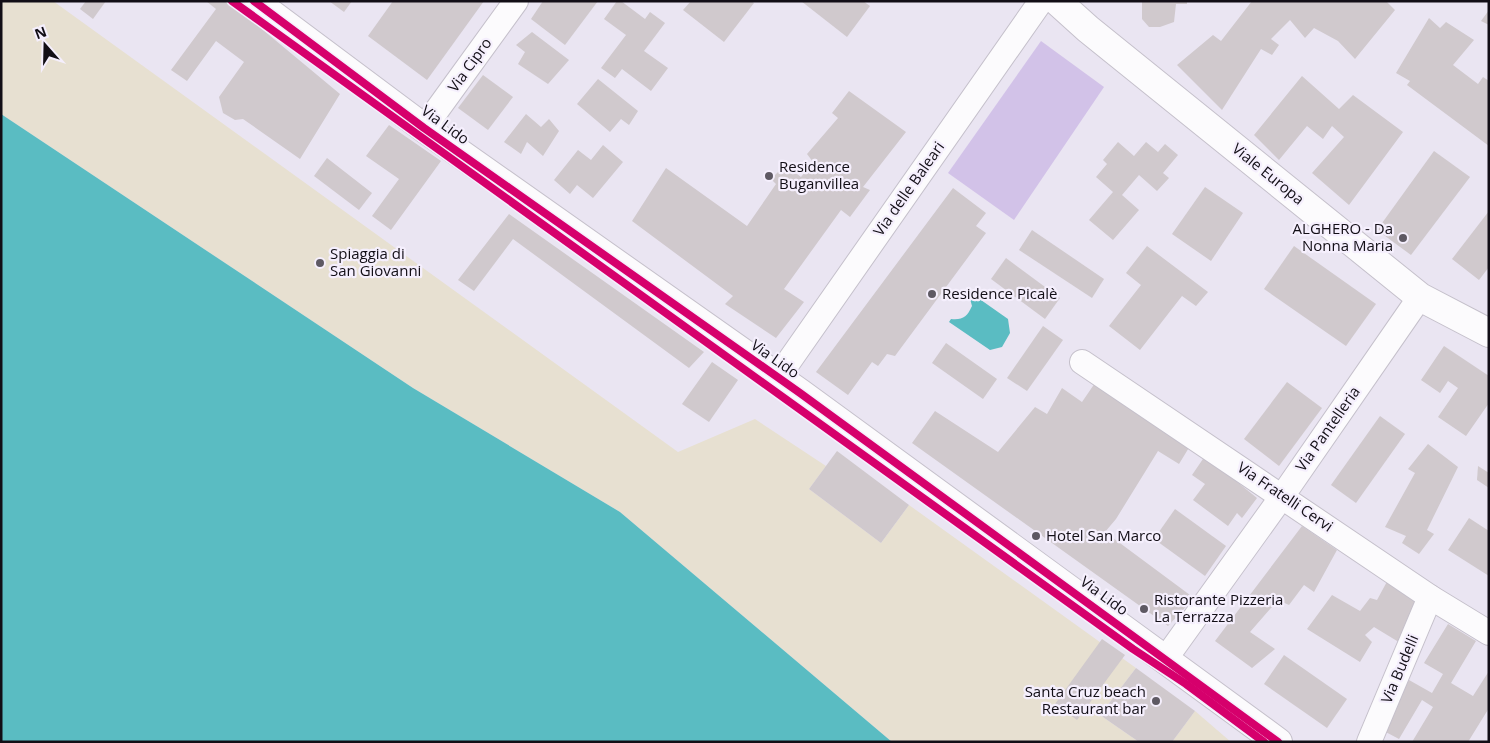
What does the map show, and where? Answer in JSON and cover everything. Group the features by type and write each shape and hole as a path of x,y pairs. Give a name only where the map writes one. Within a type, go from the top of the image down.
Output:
{"street":[{"name":"Via Lido","path":"254,1 424,128 778,377 1166,658 1278,742"},
{"name":"Via Cipro","path":"424,128 516,1"},
{"name":"Via delle Baleari","path":"778,377 1042,1"},
{"name":"Viale Europa","path":"1057,1 1088,29 1420,297 1489,333"},
{"name":"Via Pantelleria","path":"1166,658 1283,495 1420,297"},
{"name":"Via Fratelli Cervi","path":"1082,362 1283,495 1430,596 1489,633"},
{"name":"Via Budelli","path":"1369,742 1430,596"}],"shaded area":[{"path":"1041,41 1104,87 1014,220 948,173"}],"sand":[{"name":"Spiaggia di San Giovanni","path":"1,1 53,1 678,452 755,419 826,466 809,489 881,543 909,505 1136,668 1100,715 1139,742 892,742 620,512 413,388 1,114"},
{"path":"1195,711 1231,742 1172,742"}],"water":[{"path":"1,114 413,388 620,512 892,742 1,742"},
{"path":"971,293 1008,319 1010,333 1002,347 990,350 949,322 951,319 962,318 968,313 972,306 969,295"}],"building":[{"path":"86,1 106,1 93,19 80,9"},
{"path":"206,1 224,1 251,20 340,94 300,159 243,119 235,120 223,113 219,97 244,62 216,41 187,81 171,70 216,9"},
{"path":"329,1 352,1 344,12"},
{"path":"393,1 484,1 427,80 368,36"},
{"path":"543,1 598,1 565,45 531,19"},
{"path":"617,1 621,1 645,19 650,12 665,23 644,51 668,68 651,91 622,69 615,78 601,68 626,35 604,19"},
{"path":"691,1 751,1 754,3 724,42 683,10"},
{"path":"801,1 863,1 870,6 847,37"},
{"path":"1142,1 1187,1 1187,4 1176,4 1174,22 1160,27 1149,27 1142,19"},
{"path":"1252,1 1386,1 1395,10 1355,59 1338,41 1314,28 1305,38 1290,20 1271,39 1279,45 1272,55 1261,49 1222,110 1177,65 1213,35 1221,41"},
{"path":"1489,10 1489,25 1481,21"},
{"path":"1429,18 1440,28 1446,22 1474,40 1453,65 1478,84 1483,77 1489,81 1489,146 1407,85 1410,81 1396,73"},
{"path":"532,32 569,60 548,84 518,64 525,52 516,45"},
{"path":"483,75 513,97 488,130 458,108"},
{"path":"1302,76 1339,109 1353,95 1403,132 1349,205 1312,173 1344,137 1332,126 1323,139 1307,126 1279,160 1254,135"},
{"path":"598,79 638,111 629,125 621,119 610,132 577,104"},
{"path":"849,91 906,132 863,187 870,190 850,217 841,210 784,289 804,302 776,338 725,304 733,296 632,221 666,168 747,226 776,184 771,179 785,165 801,177 813,162 807,154 838,118 832,113"},
{"path":"526,114 541,127 549,119 559,131 543,156 527,142 521,154 504,142"},
{"path":"389,125 441,161 391,230 372,216 399,179 366,156"},
{"path":"1118,142 1134,156 1146,142 1158,152 1165,144 1178,155 1163,173 1169,178 1157,191 1139,175 1122,195 1139,210 1113,240 1089,220 1113,192 1096,177 1107,164 1103,160"},
{"path":"603,145 623,162 593,198 577,185 570,194 554,180 578,150 591,160"},
{"path":"1434,151 1470,177 1411,255 1377,230"},
{"path":"327,158 372,193 359,210 314,176"},
{"path":"1205,187 1243,213 1211,261 1172,234"},
{"path":"953,188 986,213 976,226 986,233 895,356 887,354 878,366 872,362 848,395 816,372"},
{"path":"1489,211 1489,267 1479,280 1452,259"},
{"path":"509,214 704,352 689,368 513,239 474,291 458,280"},
{"path":"1032,230 1104,279 1092,298 1019,250"},
{"path":"1147,246 1208,292 1196,306 1182,296 1140,350 1109,326 1141,285 1126,273"},
{"path":"1294,246 1376,304 1346,346 1264,289"},
{"path":"1006,258 1060,298 1045,319 991,279"},
{"path":"1043,326 1063,340 1027,391 1007,378"},
{"path":"946,343 997,379 983,399 932,363"},
{"path":"1444,346 1489,376 1489,403 1466,436 1438,417 1458,388 1448,381 1440,393 1421,380"},
{"path":"712,362 738,380 709,422 682,404"},
{"path":"1287,382 1322,408 1279,466 1244,439"},
{"path":"1095,383 1190,446 1179,464 1158,451 1116,519 1105,532 1194,598 1168,626 912,443 935,411 998,452 1035,407 1047,414 1062,388 1082,402"},
{"path":"1380,416 1405,434 1356,503 1331,485"},
{"path":"1428,444 1458,467 1427,530 1434,534 1419,554 1402,543 1406,536 1385,527 1415,473 1408,469"},
{"path":"837,451 909,505 881,543 809,489"},
{"path":"1205,456 1257,498 1242,518 1237,513 1228,526 1193,500 1205,484 1192,475"},
{"path":"1478,466 1489,473 1489,488 1477,480"},
{"path":"1175,509 1226,546 1205,576 1154,539"},
{"path":"1469,518 1489,531 1489,576 1448,550"},
{"path":"1302,526 1337,550 1314,592 1304,585 1289,605 1278,600 1250,632 1275,649 1252,668 1215,641"},
{"path":"1390,576 1422,597 1402,644 1374,627 1365,635 1372,642 1360,662 1307,629 1332,595 1360,611 1370,598 1377,600"},
{"path":"1448,624 1476,641 1451,683 1473,696 1489,671 1489,708 1468,742 1412,742 1433,707 1422,700 1399,739 1380,729 1409,680 1432,693 1443,674 1424,663"},
{"path":"1102,639 1125,655 1077,720 1055,704"},
{"path":"1284,655 1347,699 1327,728 1264,684"},
{"path":"1136,668 1195,711 1172,742 1139,742 1100,715"}],"cycle path":[{"path":"232,1 1133,649 1186,684 1264,742"},
{"path":"254,1 424,128 800,393 1278,742"}],"place":[{"name":"Residence Buganvillea","path":"769,176"},
{"name":"ALGHERO - Da Nonna Maria","path":"1403,238"},
{"name":"Spiaggia di San Giovanni","path":"320,263"},
{"name":"Residence Picalè","path":"932,294"},
{"name":"Hotel San Marco","path":"1036,536"},
{"name":"Ristorante Pizzeria La Terrazza","path":"1144,609"},
{"name":"Santa Cruz beach Restaurant bar","path":"1156,701"}]}
